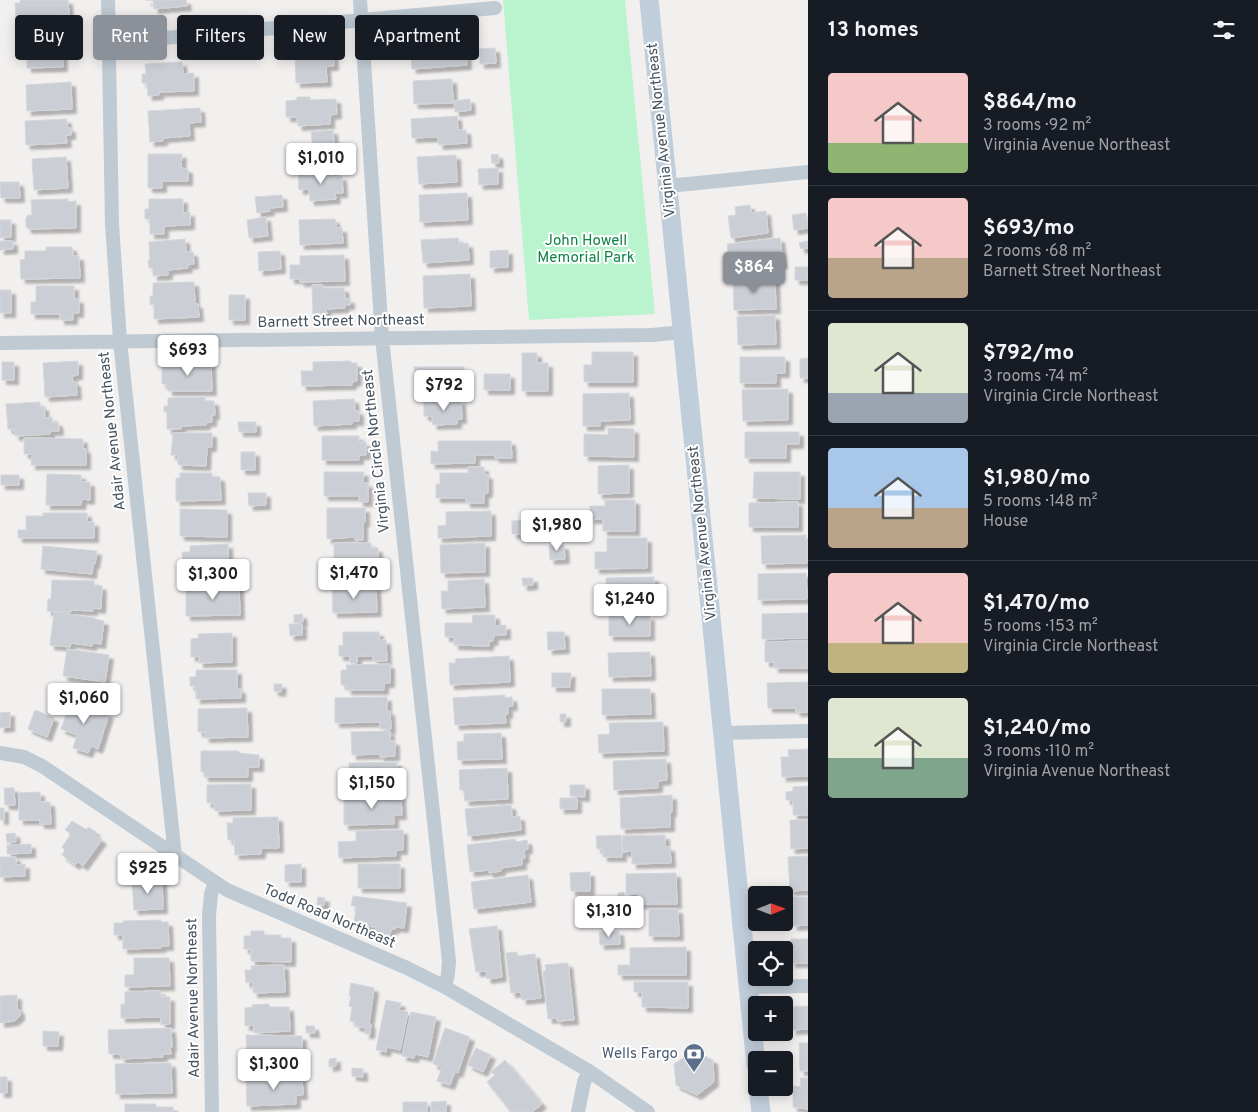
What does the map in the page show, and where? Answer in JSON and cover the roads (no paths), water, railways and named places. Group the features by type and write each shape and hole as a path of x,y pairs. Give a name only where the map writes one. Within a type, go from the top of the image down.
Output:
{"street":[{"name":"Adair Avenue Northeast","path":"108,0 108,15"},
{"name":"Virginia Circle Northeast","path":"360,0 362,15"},
{"name":"Virginia Avenue Northeast","path":"649,0 755,1051"},
{"path":"417,15 494,8"},
{"path":"167,38 355,21"},
{"name":"Adair Avenue Northeast","path":"109,60 112,224 120,341 175,856"},
{"name":"Virginia Circle Northeast","path":"365,60 382,338 449,961 445,987"},
{"path":"668,186 808,172"},
{"name":"Barnett Street Northeast","path":"0,343 652,335 683,332"},
{"path":"723,733 808,731"},
{"name":"Todd Road Northeast","path":"0,753 24,757 42,766 215,884 407,968 445,987 589,1071 648,1112"},
{"name":"Adair Avenue Northeast","path":"212,1112 209,916 211,894 215,884"},
{"path":"748,987 808,986"},
{"path":"578,1112 584,1082 589,1071"},
{"path":"759,1096 761,1112"}],"place":[{"name":"Wells Fargo","path":"694,1073"}],"park label":[{"name":"John Howell Memorial Park","path":"586,250"}]}
